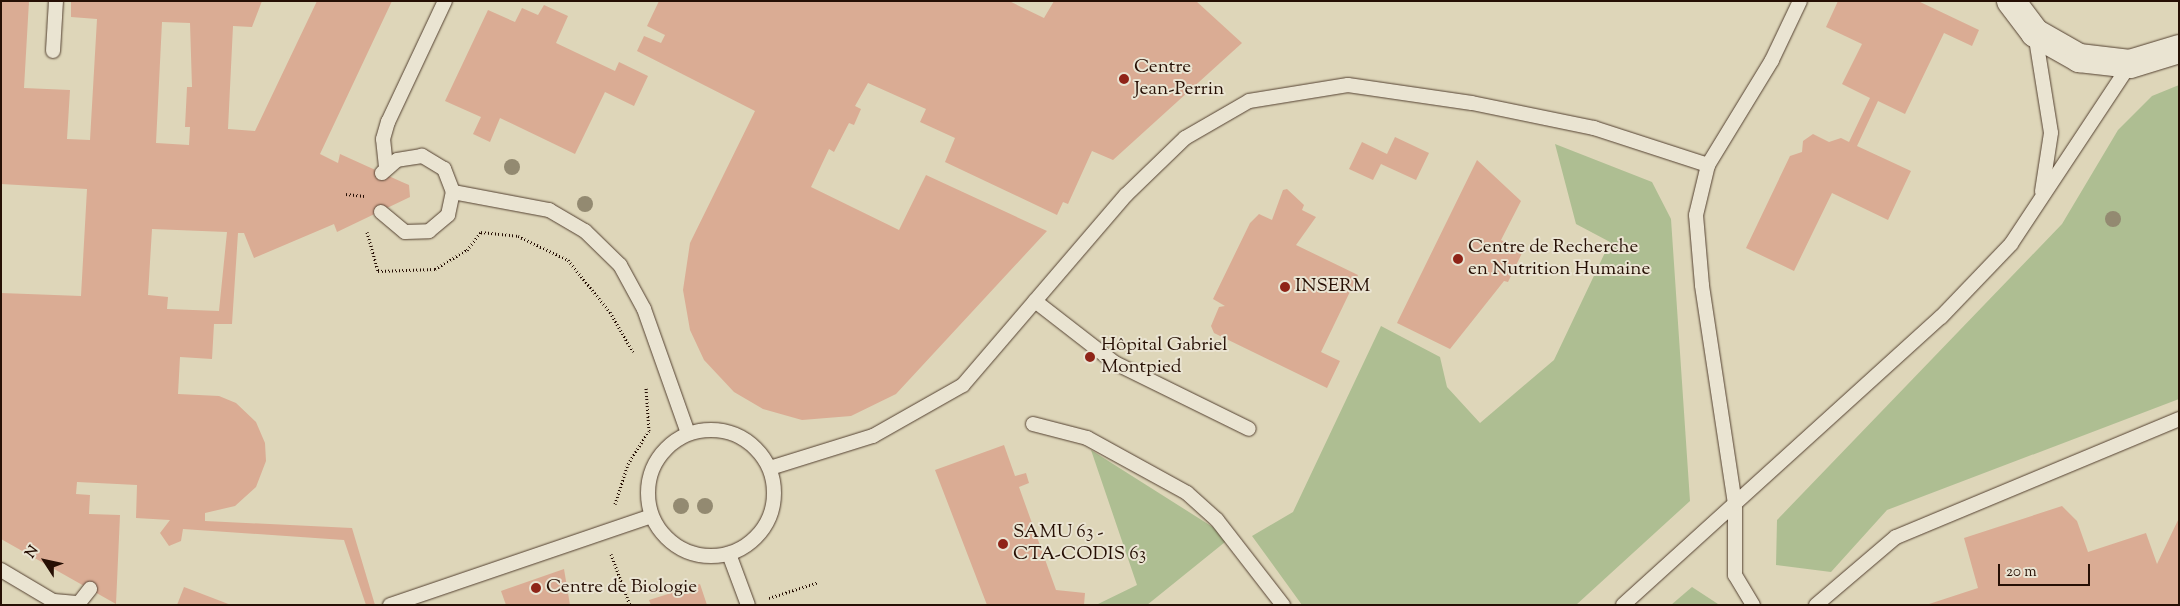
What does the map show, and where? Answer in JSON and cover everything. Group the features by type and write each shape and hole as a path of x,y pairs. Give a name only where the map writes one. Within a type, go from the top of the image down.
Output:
{"main road":[{"path":"2011,1 2035,32 2079,58 2130,64 2179,49"}],"lane":[{"path":"53,51 56,1"},
{"path":"381,212 405,232 429,231 448,215 454,192 451,179 434,160 409,156 384,170 383,139 388,122 445,1"},
{"path":"1753,605 1735,575 1735,504 1700,265 1696,215 1708,165 1772,60 1800,1"},
{"path":"2035,32 2051,133 2041,195"},
{"path":"1623,605 1941,316 2011,244 2041,195 2130,64"},
{"path":"770,468 873,436 925,410 962,385 986,362 1035,301 1126,195 1185,138 1249,101 1348,84 1472,103 1594,128 1708,165"},
{"path":"454,192 549,210 585,231 620,265 644,309 688,433"},
{"path":"1035,301 1115,363 1249,428"},
{"path":"1816,605 1896,537 2179,419"},
{"path":"1033,424 1088,438 1187,493 1217,520 1283,605"},
{"path":"713,429 738,435 758,450 770,468 774,487 770,516 755,539 729,554 709,557 683,551 663,536 651,516 647,491 652,468 666,447 688,433 713,429"},
{"path":"390,605 651,516"},
{"path":"729,554 748,605"},
{"path":"1,570 57,603 79,603 90,589"}],"path":[{"path":"346,194 376,197"},
{"path":"358,196 360,205"},
{"path":"365,224 378,271 435,269 467,250 481,232 518,236 568,260 610,312 638,358"},
{"path":"630,605 603,533 628,464 649,430 644,382"},
{"path":"748,605 819,582"}],"green space":[{"path":"2179,85 2179,399 1887,510 1831,572 1776,565 1777,520 2062,224 2118,130 2152,96"},
{"path":"1555,144 1652,182 1671,219 1690,501 1576,605 1302,605 1252,536 1293,512 1381,326 1440,357 1447,387 1480,423 1554,360 1610,242 1576,224"},
{"path":"1091,450 1230,538 1147,605 1096,605 1137,585"},
{"path":"1692,587 1718,604 1718,605 1671,605"}],"building":[{"path":"1,1 29,1 24,88 70,90 67,139 90,140 97,19 71,17 71,1 262,1 252,27 233,26 228,129 255,131 317,1 392,1 320,154 338,163 340,154 409,185 410,197 337,232 334,224 254,258 244,233 238,233 232,324 214,324 212,359 180,357 178,394 219,396 236,403 256,422 265,443 266,461 256,487 235,506 205,513 205,521 352,528 375,605 366,605 344,540 183,529 181,541 169,546 160,533 170,520 136,518 137,485 77,482 76,494 90,495 89,514 120,515 116,604 1,539 1,293 81,296 87,189 1,184","holes":["162,22 190,23 192,87 187,87 185,127 190,127 189,145 156,143","152,229 227,232 219,311 167,309 168,297 148,295"]},
{"path":"659,1 1009,1 1044,18 1054,1 1196,1 1242,43 1113,160 1092,151 1068,204 1063,202 1057,215 945,162 955,138 920,122 926,109 868,83 855,106 861,109 854,125 849,123 834,152 829,149 811,187 899,230 926,175 1047,231 896,394 851,416 802,420 763,409 734,392 704,360 690,330 683,290 690,243 755,111 637,51 644,36 661,43 665,35 647,26"},
{"path":"1838,1 1918,1 1979,30 1972,46 1944,33 1905,114 1878,101 1857,146 1911,171 1888,220 1832,193 1794,271 1746,248 1790,156 1802,152 1803,141 1813,134 1829,142 1841,138 1849,142 1870,98 1842,84 1862,44 1826,27"},
{"path":"544,5 568,16 556,43 615,71 619,62 648,76 634,106 605,92 575,154 500,118 490,142 473,134 481,117 445,101 488,10 515,22 522,8 538,15"},
{"path":"1395,137 1429,153 1416,180 1381,164 1373,180 1349,169 1362,142 1387,154"},
{"name":"Centre de Recherche en Nutrition Humaine","path":"1477,160 1521,201 1501,240 1523,251 1508,282 1504,281 1450,349 1397,323"},
{"name":"INSERM","path":"1287,189 1304,205 1302,210 1316,217 1296,245 1358,275 1321,352 1340,361 1327,388 1214,333 1211,326 1219,307 1225,306 1213,299 1250,223 1259,214 1272,220 1283,190"},
{"name":"SAMU 63 - CTA-CODIS 63","path":"1004,445 1015,476 1026,473 1029,483 1019,487 1056,590 1085,593 1084,605 987,605 935,470"},
{"path":"2062,506 2077,521 2088,552 2146,533 2157,564 2179,518 2179,605 1926,605 1978,588 1964,538"},
{"name":"Centre de Biologie","path":"564,569 570,605 506,605 501,591"},
{"path":"700,584 707,605 651,605 649,600"},
{"path":"184,587 231,605 177,605"}],"place":[{"name":"Centre Jean-Perrin","path":"1124,79"},
{"name":"Centre de Recherche en Nutrition Humaine","path":"1458,259"},
{"name":"INSERM","path":"1285,287"},
{"name":"Hôpital Gabriel Montpied","path":"1090,357"},
{"name":"SAMU 63 - CTA-CODIS 63","path":"1003,544"},
{"name":"Centre de Biologie","path":"536,588"}]}
